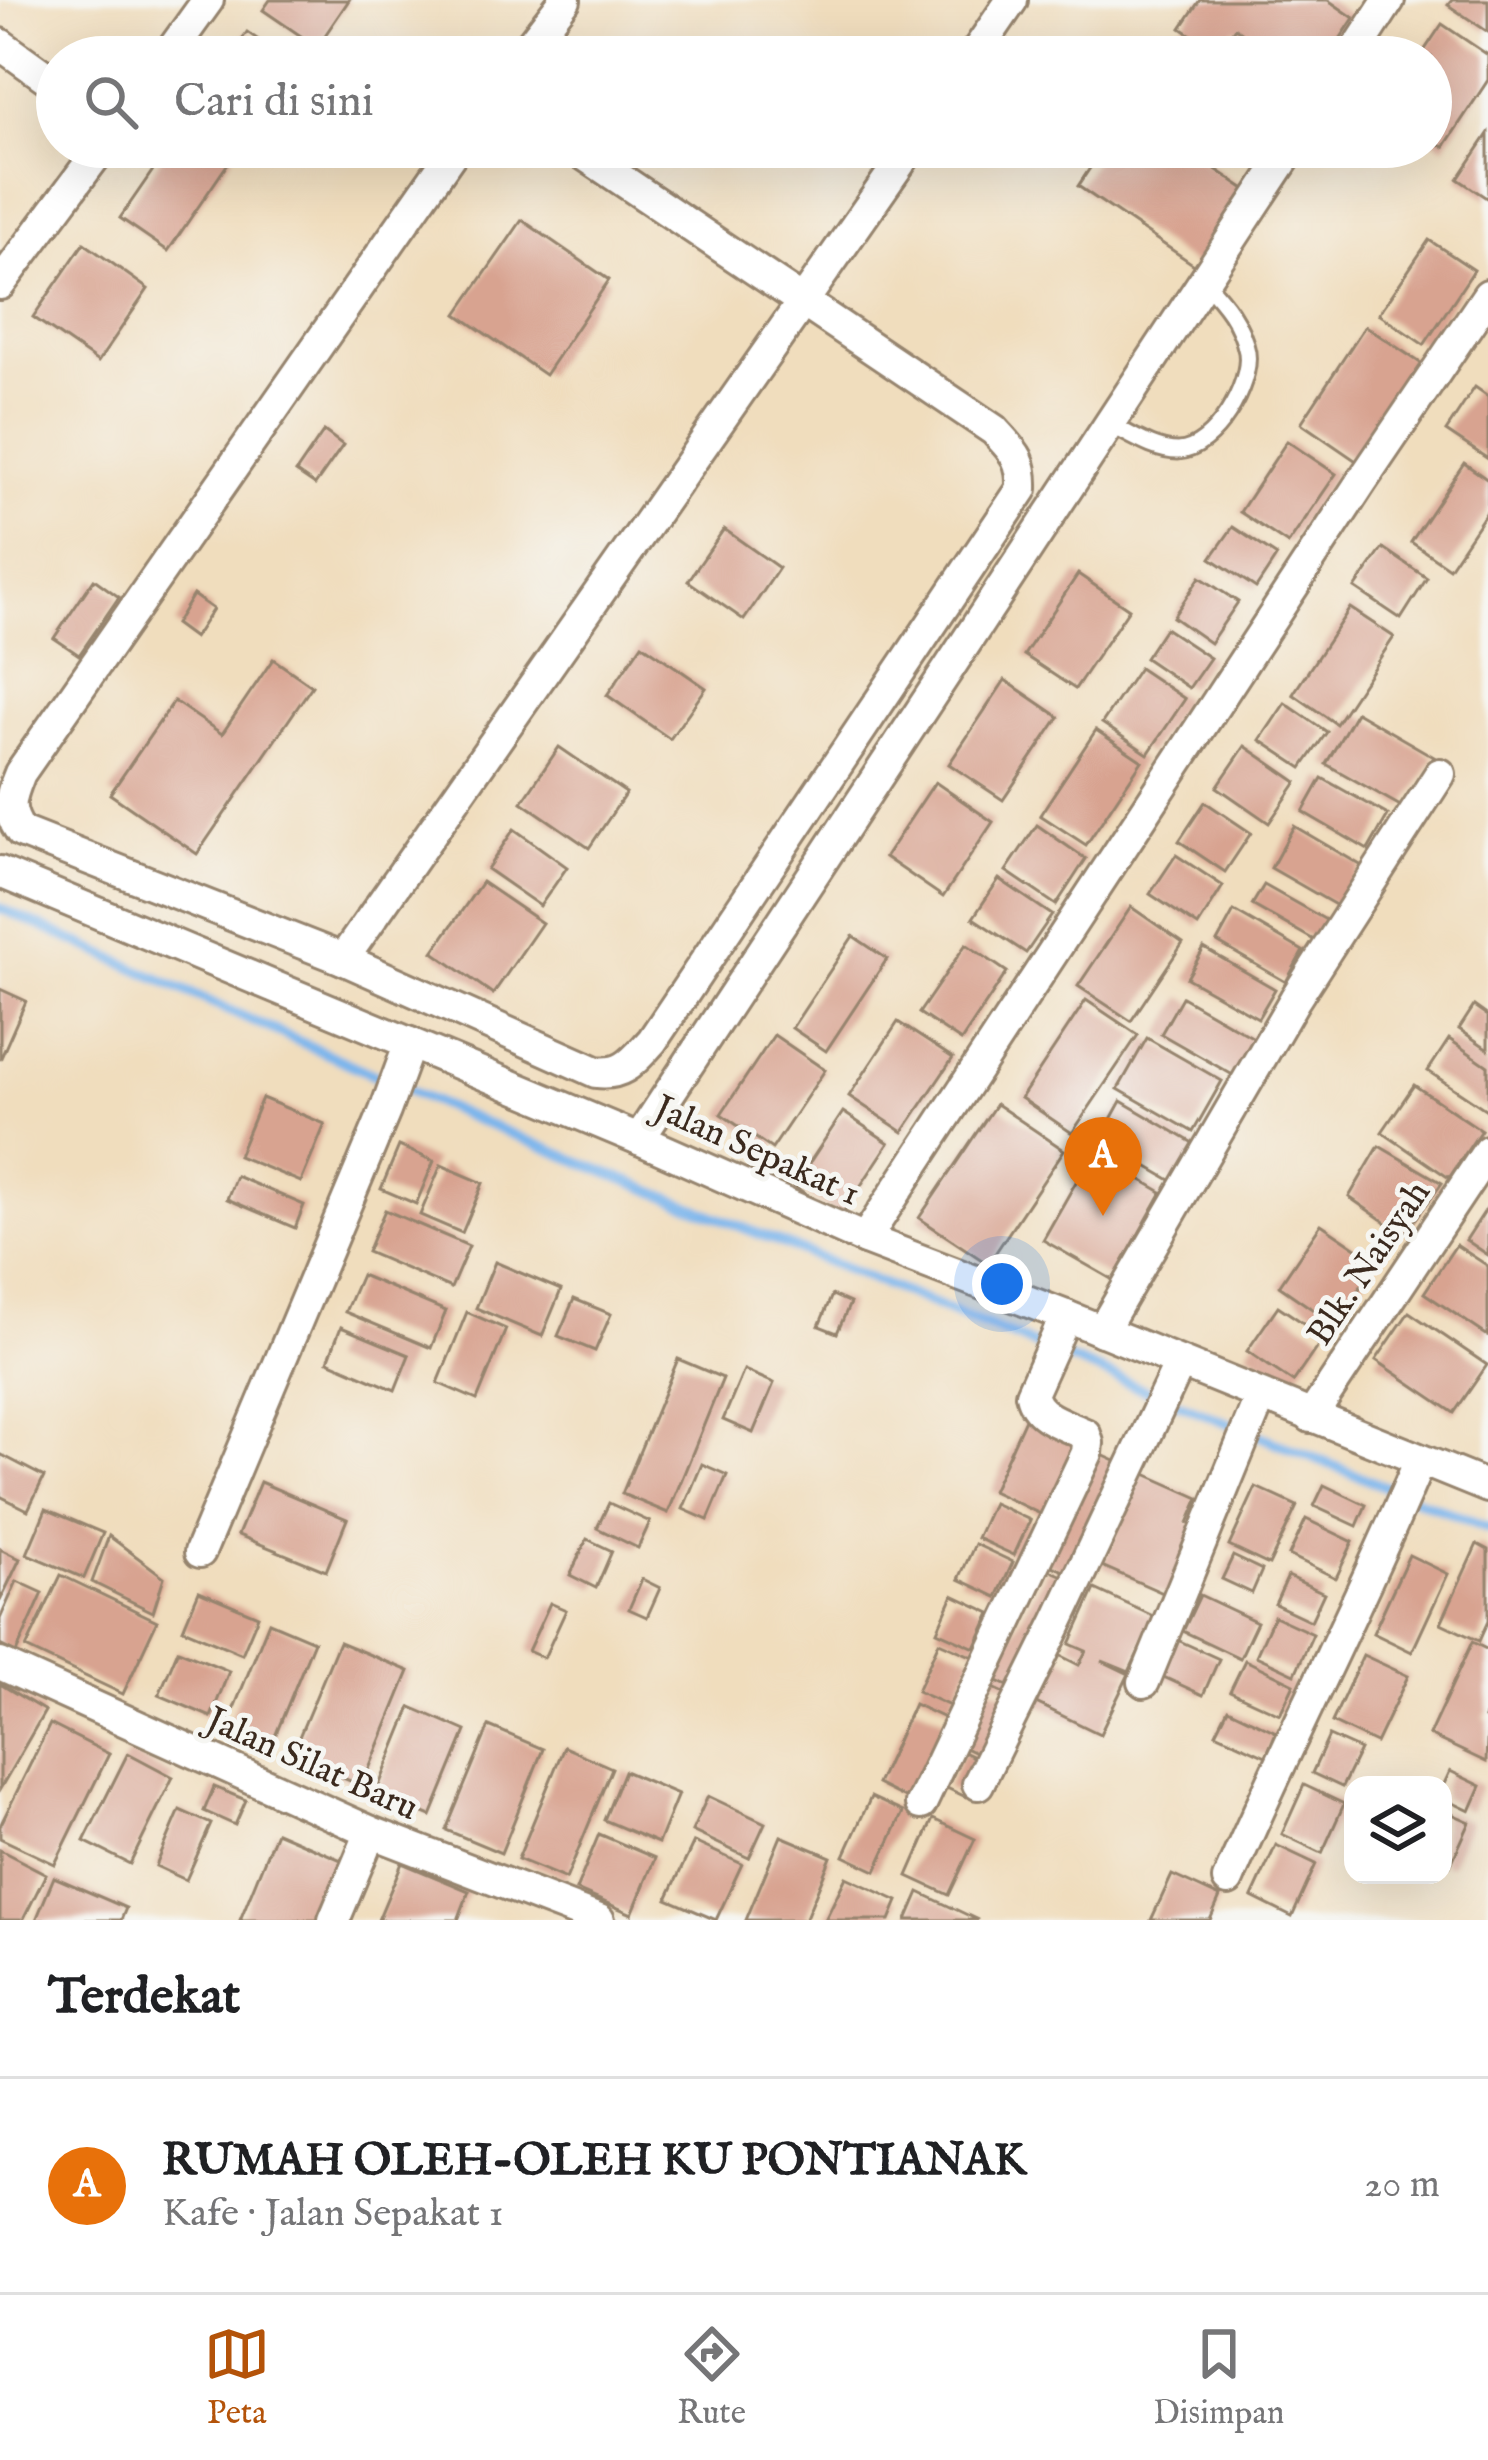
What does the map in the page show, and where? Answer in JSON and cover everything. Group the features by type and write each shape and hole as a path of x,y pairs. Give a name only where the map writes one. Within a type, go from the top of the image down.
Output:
{"street":[{"path":"182,36 208,0"},
{"path":"537,36 565,0"},
{"path":"987,36 1012,0"},
{"path":"1366,36 1389,0"},
{"path":"0,44 36,71"},
{"path":"0,284 86,168"},
{"path":"441,168 20,772 10,797 12,818 21,832 343,959 596,1072 610,1074 626,1070 652,1041 1022,489 1022,472 1019,457 994,430 604,168"},
{"path":"343,959 897,168"},
{"path":"639,1139 1278,168"},
{"path":"865,1239 1488,295"},
{"path":"1102,1331 1295,999 1440,774"},
{"name":"Jalan Sepakat 1","path":"0,872 405,1057 639,1139 865,1239 1054,1342 1102,1331 1167,1391 1311,1417 1415,1471 1488,1487"},
{"path":"200,1552 405,1057"},
{"name":"Blk. Naisyah","path":"1311,1417 1488,1151"},
{"path":"921,1804 1087,1453 1085,1434 1039,1412 1033,1404 1031,1394 1054,1342"},
{"path":"978,1784 1167,1391"},
{"path":"1144,1682 1256,1410"},
{"path":"1228,1880 1415,1471"},
{"name":"Jalan Silat Baru","path":"0,1664 371,1832 599,1920"},
{"path":"334,1920 371,1832"}],"lane":[{"path":"1108,424 1159,448 1181,452 1200,446 1221,425 1247,373 1248,356 1241,329 1204,281"}],"building":[{"path":"270,0 349,0 324,36 301,36 263,10"},
{"path":"1200,0 1328,0 1354,18 1342,36 1247,36 1235,28 1230,36 1193,36 1181,28"},
{"path":"1452,0 1488,0 1488,32 1448,5"},
{"path":"1442,24 1488,55 1488,80 1452,135 1452,36 1434,36"},
{"path":"1488,134 1488,199 1458,179"},
{"path":"155,168 225,168 168,251 120,218"},
{"path":"1090,168 1214,168 1254,195 1203,271 1078,186"},
{"path":"522,220 609,280 545,375 457,314"},
{"path":"1429,240 1474,270 1424,345 1379,314"},
{"path":"84,243 148,289 98,362 33,317"},
{"path":"1365,326 1431,370 1365,467 1301,423"},
{"path":"1475,387 1488,396 1488,459 1446,431"},
{"path":"324,431 343,445 315,485 296,472"},
{"path":"1287,441 1336,474 1288,544 1240,512"},
{"path":"1464,463 1488,480 1488,510 1449,568 1411,542"},
{"path":"1233,527 1277,556 1256,588 1211,558"},
{"path":"724,529 779,568 744,620 688,581"},
{"path":"1383,548 1427,578 1401,619 1355,588"},
{"path":"1078,574 1129,609 1075,689 1024,655"},
{"path":"1200,577 1238,602 1210,643 1173,617"},
{"path":"94,579 119,597 79,655 54,638"},
{"path":"193,595 213,609 194,638 175,624"},
{"path":"1350,608 1394,637 1336,724 1293,694"},
{"path":"1165,628 1210,658 1189,688 1145,658"},
{"path":"642,644 706,688 670,739 607,695"},
{"path":"273,659 312,686 197,854 110,794 174,701 222,734"},
{"path":"1139,668 1185,699 1148,754 1102,723"},
{"path":"1005,680 1059,717 1003,800 949,764"},
{"path":"1285,703 1327,732 1302,768 1260,740"},
{"path":"1356,712 1434,757 1404,808 1326,764"},
{"path":"1096,730 1142,761 1086,845 1040,815"},
{"path":"1245,746 1297,782 1269,823 1217,787"},
{"path":"559,747 626,793 589,848 522,802"},
{"path":"1322,778 1388,815 1368,850 1303,812"},
{"path":"935,782 993,822 943,897 885,857"},
{"path":"1205,802 1251,833 1225,872 1179,841"},
{"path":"1037,825 1086,859 1056,905 1006,871"},
{"path":"1294,826 1362,866 1339,907 1271,868"},
{"path":"514,829 567,867 540,906 487,869"},
{"path":"1176,855 1223,886 1198,926 1150,894"},
{"path":"999,879 1052,915 1026,953 973,918"},
{"path":"482,882 542,923 493,994 433,952"},
{"path":"1264,885 1333,924 1321,944 1252,905"},
{"path":"1131,907 1183,943 1131,1021 1078,986"},
{"path":"1234,911 1303,951 1286,982 1217,942"},
{"path":"853,936 887,959 826,1051 792,1028"},
{"path":"966,944 1007,972 961,1041 919,1013"},
{"path":"1204,948 1275,989 1258,1018 1187,978"},
{"path":"0,989 26,1001 0,1060"},
{"path":"1182,997 1259,1041 1238,1078 1161,1034"},
{"path":"1086,1000 1138,1035 1072,1133 1021,1098"},
{"path":"1474,1006 1488,1016 1488,1049 1459,1029"},
{"path":"898,1022 953,1058 903,1132 849,1096"},
{"path":"774,1035 825,1070 772,1149 721,1114"},
{"path":"1147,1038 1222,1081 1193,1132 1118,1089"},
{"path":"1449,1039 1488,1066 1488,1111 1428,1071"},
{"path":"1414,1085 1481,1130 1449,1178 1382,1132"},
{"path":"262,1098 325,1124 301,1182 238,1156"},
{"path":"1121,1101 1198,1146 1177,1184 1100,1139"},
{"path":"996,1104 1064,1150 988,1264 919,1218"},
{"path":"843,1112 889,1143 840,1217 794,1186"},
{"path":"399,1146 434,1161 416,1204 381,1189"},
{"path":"1379,1146 1442,1183 1404,1235 1349,1197"},
{"path":"1093,1152 1162,1192 1113,1280 1043,1240"},
{"path":"441,1165 483,1183 462,1233 420,1215"},
{"path":"236,1176 304,1205 295,1228 227,1199"},
{"path":"1488,1206 1488,1255 1466,1240"},
{"path":"385,1210 469,1246 451,1288 367,1252"},
{"path":"1321,1224 1377,1262 1335,1325 1279,1286"},
{"path":"1456,1245 1488,1266 1488,1336 1424,1293"},
{"path":"495,1262 561,1290 542,1336 476,1308"},
{"path":"361,1275 446,1311 431,1348 345,1312"},
{"path":"832,1295 850,1303 837,1333 819,1326"},
{"path":"574,1299 611,1314 595,1351 558,1336"},
{"path":"1278,1306 1324,1337 1293,1382 1247,1351"},
{"path":"467,1312 506,1329 477,1400 438,1383"},
{"path":"1409,1312 1487,1365 1454,1413 1376,1360"},
{"path":"341,1327 409,1355 395,1390 328,1361"},
{"path":"678,1359 723,1378 668,1513 622,1494"},
{"path":"744,1370 774,1383 753,1433 723,1420"},
{"path":"1025,1419 1082,1446 1049,1518 992,1491"},
{"path":"1093,1451 1126,1466 1077,1577 1044,1562"},
{"path":"0,1454 44,1477 28,1510 0,1496"},
{"path":"702,1464 727,1475 708,1520 683,1509"},
{"path":"1143,1473 1199,1498 1188,1523 1199,1528 1170,1596 1102,1566"},
{"path":"260,1482 347,1519 326,1571 238,1535"},
{"path":"1324,1485 1366,1505 1357,1526 1314,1506"},
{"path":"1256,1487 1297,1506 1269,1565 1229,1546"},
{"path":"609,1503 650,1522 638,1548 597,1528"},
{"path":"993,1503 1030,1520 1014,1555 977,1538"},
{"path":"46,1509 103,1533 84,1578 27,1554"},
{"path":"1306,1519 1353,1542 1336,1578 1289,1555"},
{"path":"109,1536 164,1577 153,1612 92,1582"},
{"path":"587,1539 612,1551 596,1588 570,1575"},
{"path":"975,1544 1013,1562 997,1597 959,1579"},
{"path":"1477,1544 1488,1550 1488,1621 1479,1641 1441,1623"},
{"path":"0,1549 20,1559 0,1601"},
{"path":"1409,1555 1448,1574 1412,1652 1373,1633"},
{"path":"1233,1556 1262,1570 1252,1593 1222,1579"},
{"path":"1047,1569 1074,1581 1019,1691 989,1677"},
{"path":"61,1575 157,1621 123,1694 26,1648"},
{"path":"1288,1576 1324,1593 1311,1621 1275,1604"},
{"path":"642,1579 660,1588 647,1617 629,1609"},
{"path":"17,1581 43,1593 16,1653 0,1645 0,1619"},
{"path":"1095,1589 1155,1617 1129,1672 1102,1661 1129,1674 1100,1734 1028,1699 1051,1651 1079,1665 1086,1651 1070,1644"},
{"path":"199,1591 258,1616 242,1654 183,1629"},
{"path":"953,1595 991,1613 975,1648 937,1631"},
{"path":"1200,1595 1257,1622 1240,1658 1183,1631"},
{"path":"550,1603 566,1610 544,1658 528,1651"},
{"path":"1274,1616 1313,1634 1295,1674 1256,1656"},
{"path":"269,1622 314,1641 271,1746 226,1728"},
{"path":"1171,1637 1219,1659 1203,1695 1155,1673"},
{"path":"339,1642 409,1671 362,1786 291,1756"},
{"path":"939,1642 973,1657 950,1706 917,1691"},
{"path":"1472,1642 1488,1650 1486,1762 1429,1735"},
{"path":"178,1650 229,1671 211,1717 159,1695"},
{"path":"1363,1655 1408,1676 1376,1743 1332,1722"},
{"path":"1245,1660 1294,1684 1280,1714 1230,1691"},
{"path":"0,1684 45,1711 0,1789"},
{"path":"989,1686 1015,1698 986,1758 961,1746"},
{"path":"914,1704 946,1719 909,1800 877,1784"},
{"path":"411,1707 466,1731 431,1816 376,1793"},
{"path":"1228,1709 1276,1732 1266,1756 1216,1733"},
{"path":"50,1724 109,1754 55,1864 0,1838 0,1826"},
{"path":"489,1726 543,1749 501,1853 446,1830"},
{"path":"1329,1736 1360,1750 1342,1787 1312,1773"},
{"path":"564,1747 612,1768 566,1879 518,1859"},
{"path":"963,1752 982,1761 966,1797 947,1788"},
{"path":"128,1753 173,1777 130,1864 84,1841"},
{"path":"624,1771 678,1794 658,1843 604,1820"},
{"path":"1450,1771 1481,1786 1470,1811 1452,1802 1452,1776 1448,1776"},
{"path":"1304,1785 1344,1804 1322,1853 1282,1834"},
{"path":"214,1787 246,1800 235,1825 204,1811"},
{"path":"708,1796 765,1823 749,1858 692,1831"},
{"path":"871,1797 903,1812 876,1871 844,1856"},
{"path":"180,1810 211,1824 186,1880 156,1866"},
{"path":"1452,1814 1470,1822 1452,1862"},
{"path":"933,1819 975,1839 949,1895 908,1876"},
{"path":"276,1832 346,1862 322,1920 240,1920"},
{"path":"599,1834 655,1858 632,1914 576,1890"},
{"path":"781,1836 831,1857 805,1920 746,1920"},
{"path":"694,1842 742,1864 716,1920 667,1899"},
{"path":"1276,1845 1316,1864 1292,1917 1252,1897"},
{"path":"0,1850 46,1874 23,1920 0,1920"},
{"path":"402,1863 469,1891 458,1920 378,1920"},
{"path":"1172,1875 1220,1897 1210,1920 1151,1920"},
{"path":"54,1877 126,1908 121,1920 36,1920"},
{"path":"846,1877 898,1901 890,1920 825,1920"},
{"path":"919,1892 978,1920 907,1920"}],"waterway":[{"path":"0,908 464,1115 1488,1528"}],"place":[{"name":"RUMAH OLEH-OLEH KU PONTIANAK","path":"1103,1216"}]}
